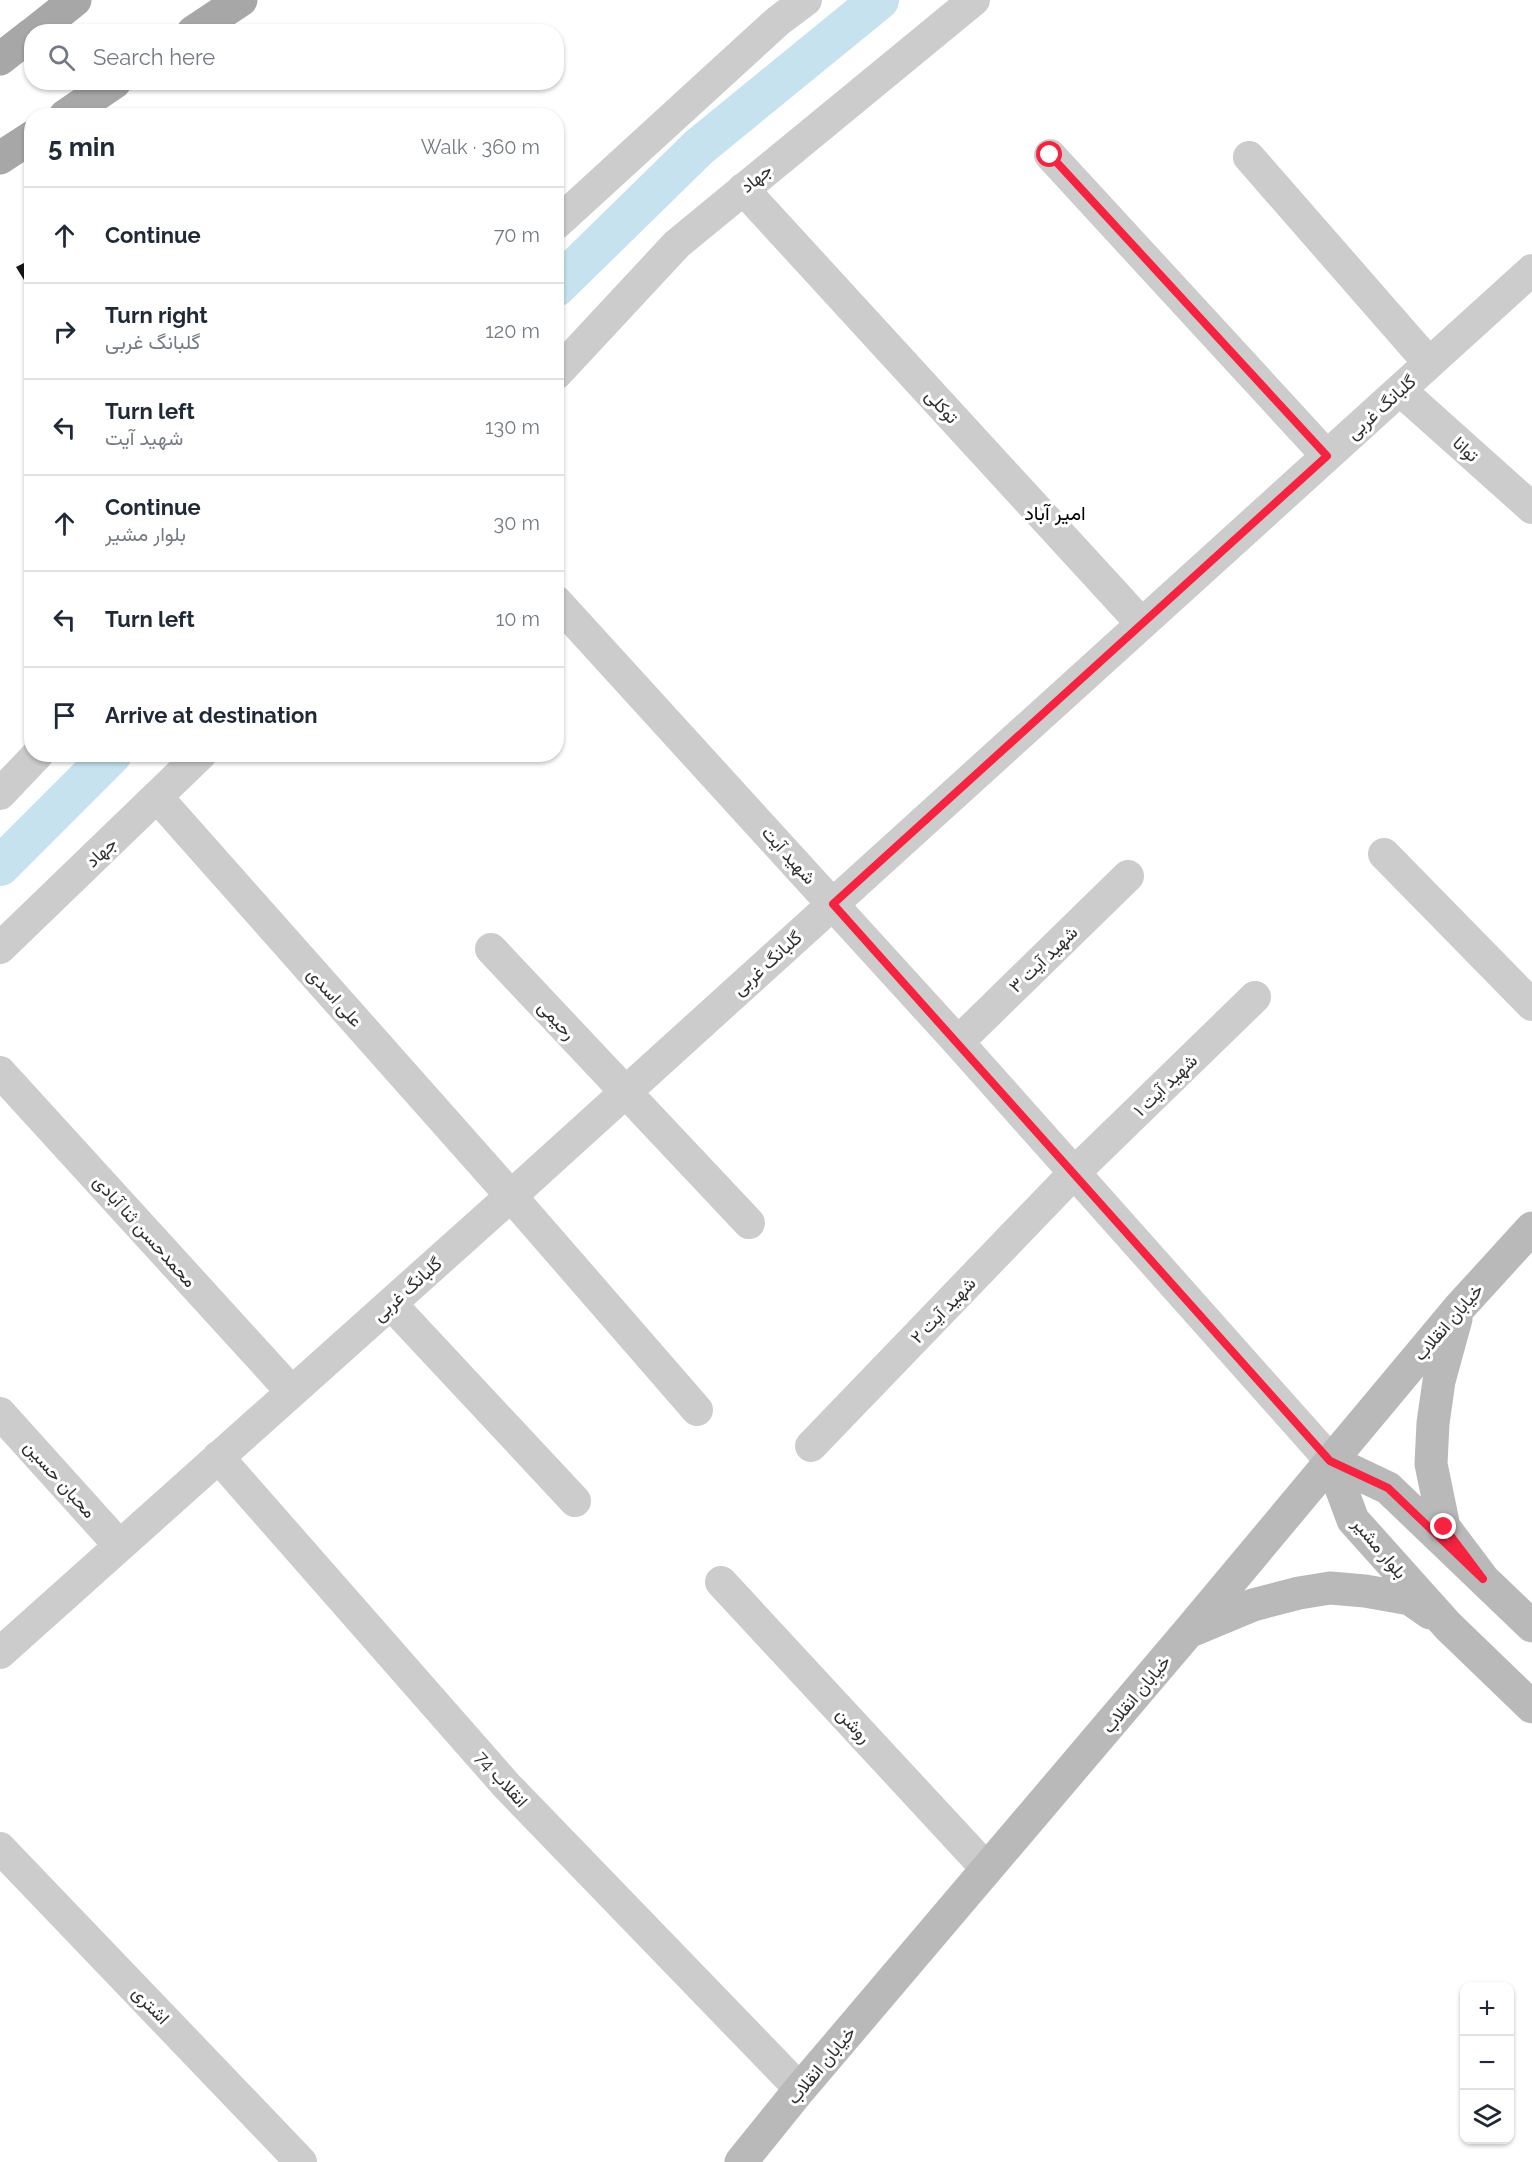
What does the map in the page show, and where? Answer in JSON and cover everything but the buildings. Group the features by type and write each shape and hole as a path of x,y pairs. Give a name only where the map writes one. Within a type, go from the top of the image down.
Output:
{"main road":[{"path":"45,24 75,0"},
{"path":"205,24 241,0"},
{"path":"0,59 24,40"},
{"path":"77,108 103,90"},
{"path":"0,158 24,142"},
{"name":"خیابان انقلاب","path":"741,2162 800,2089 1189,1632 1458,1309 1532,1228"},
{"path":"1458,1309 1439,1381 1433,1423 1431,1464 1444,1527 1483,1579"},
{"path":"1330,1461 1388,1488 1532,1626"},
{"name":"بلوار مشیر","path":"1330,1461 1353,1520 1448,1626 1532,1707"},
{"path":"1189,1632 1253,1605 1299,1593 1330,1588 1365,1590 1410,1599 1448,1626"}],"street":[{"path":"564,217 778,21 806,0"},
{"name":"جهاد","path":"564,365 677,244 974,0"},
{"path":"1050,155 1327,456"},
{"path":"1249,157 1429,363"},
{"name":"توکلی","path":"743,189 1142,624"},
{"name":"گلبانگ غربی","path":"0,1653 511,1196 624,1091 1532,270"},
{"name":"توانا","path":"1400,390 1532,508"},
{"name":"شهید آیت","path":"564,610 958,1042 1330,1461"},
{"path":"0,794 30,762"},
{"name":"جهاد","path":"0,948 193,762"},
{"name":"علی اسدی","path":"158,798 511,1196 697,1410"},
{"path":"1384,854 1532,1005"},
{"name":"شهید آیت ۳","path":"958,1042 1128,876"},
{"name":"رحیمی","path":"490,949 749,1223"},
{"name":"شهید آیت ۱","path":"1074,1173 1256,997"},
{"name":"محمدحسن ثنا آبادی","path":"0,1072 291,1391"},
{"name":"شهید آیت ۲","path":"811,1446 1074,1173"},
{"path":"391,1304 575,1501"},
{"name":"محبان حسین","path":"0,1413 119,1545"},
{"name":"انقلاب 74","path":"218,1457 507,1786 800,2089"},
{"name":"روشن","path":"721,1582 987,1869"},
{"name":"اشتری","path":"0,1848 302,2162"}],"waterway":[{"path":"564,279 699,147 879,0"},
{"path":"0,866 104,762"}],"district":[{"name":"امیر آباد","path":"1055,513"}],"route":[{"path":"1050,155 1327,456 833,904 1330,1461 1388,1488 1483,1579 1444,1527"}]}
